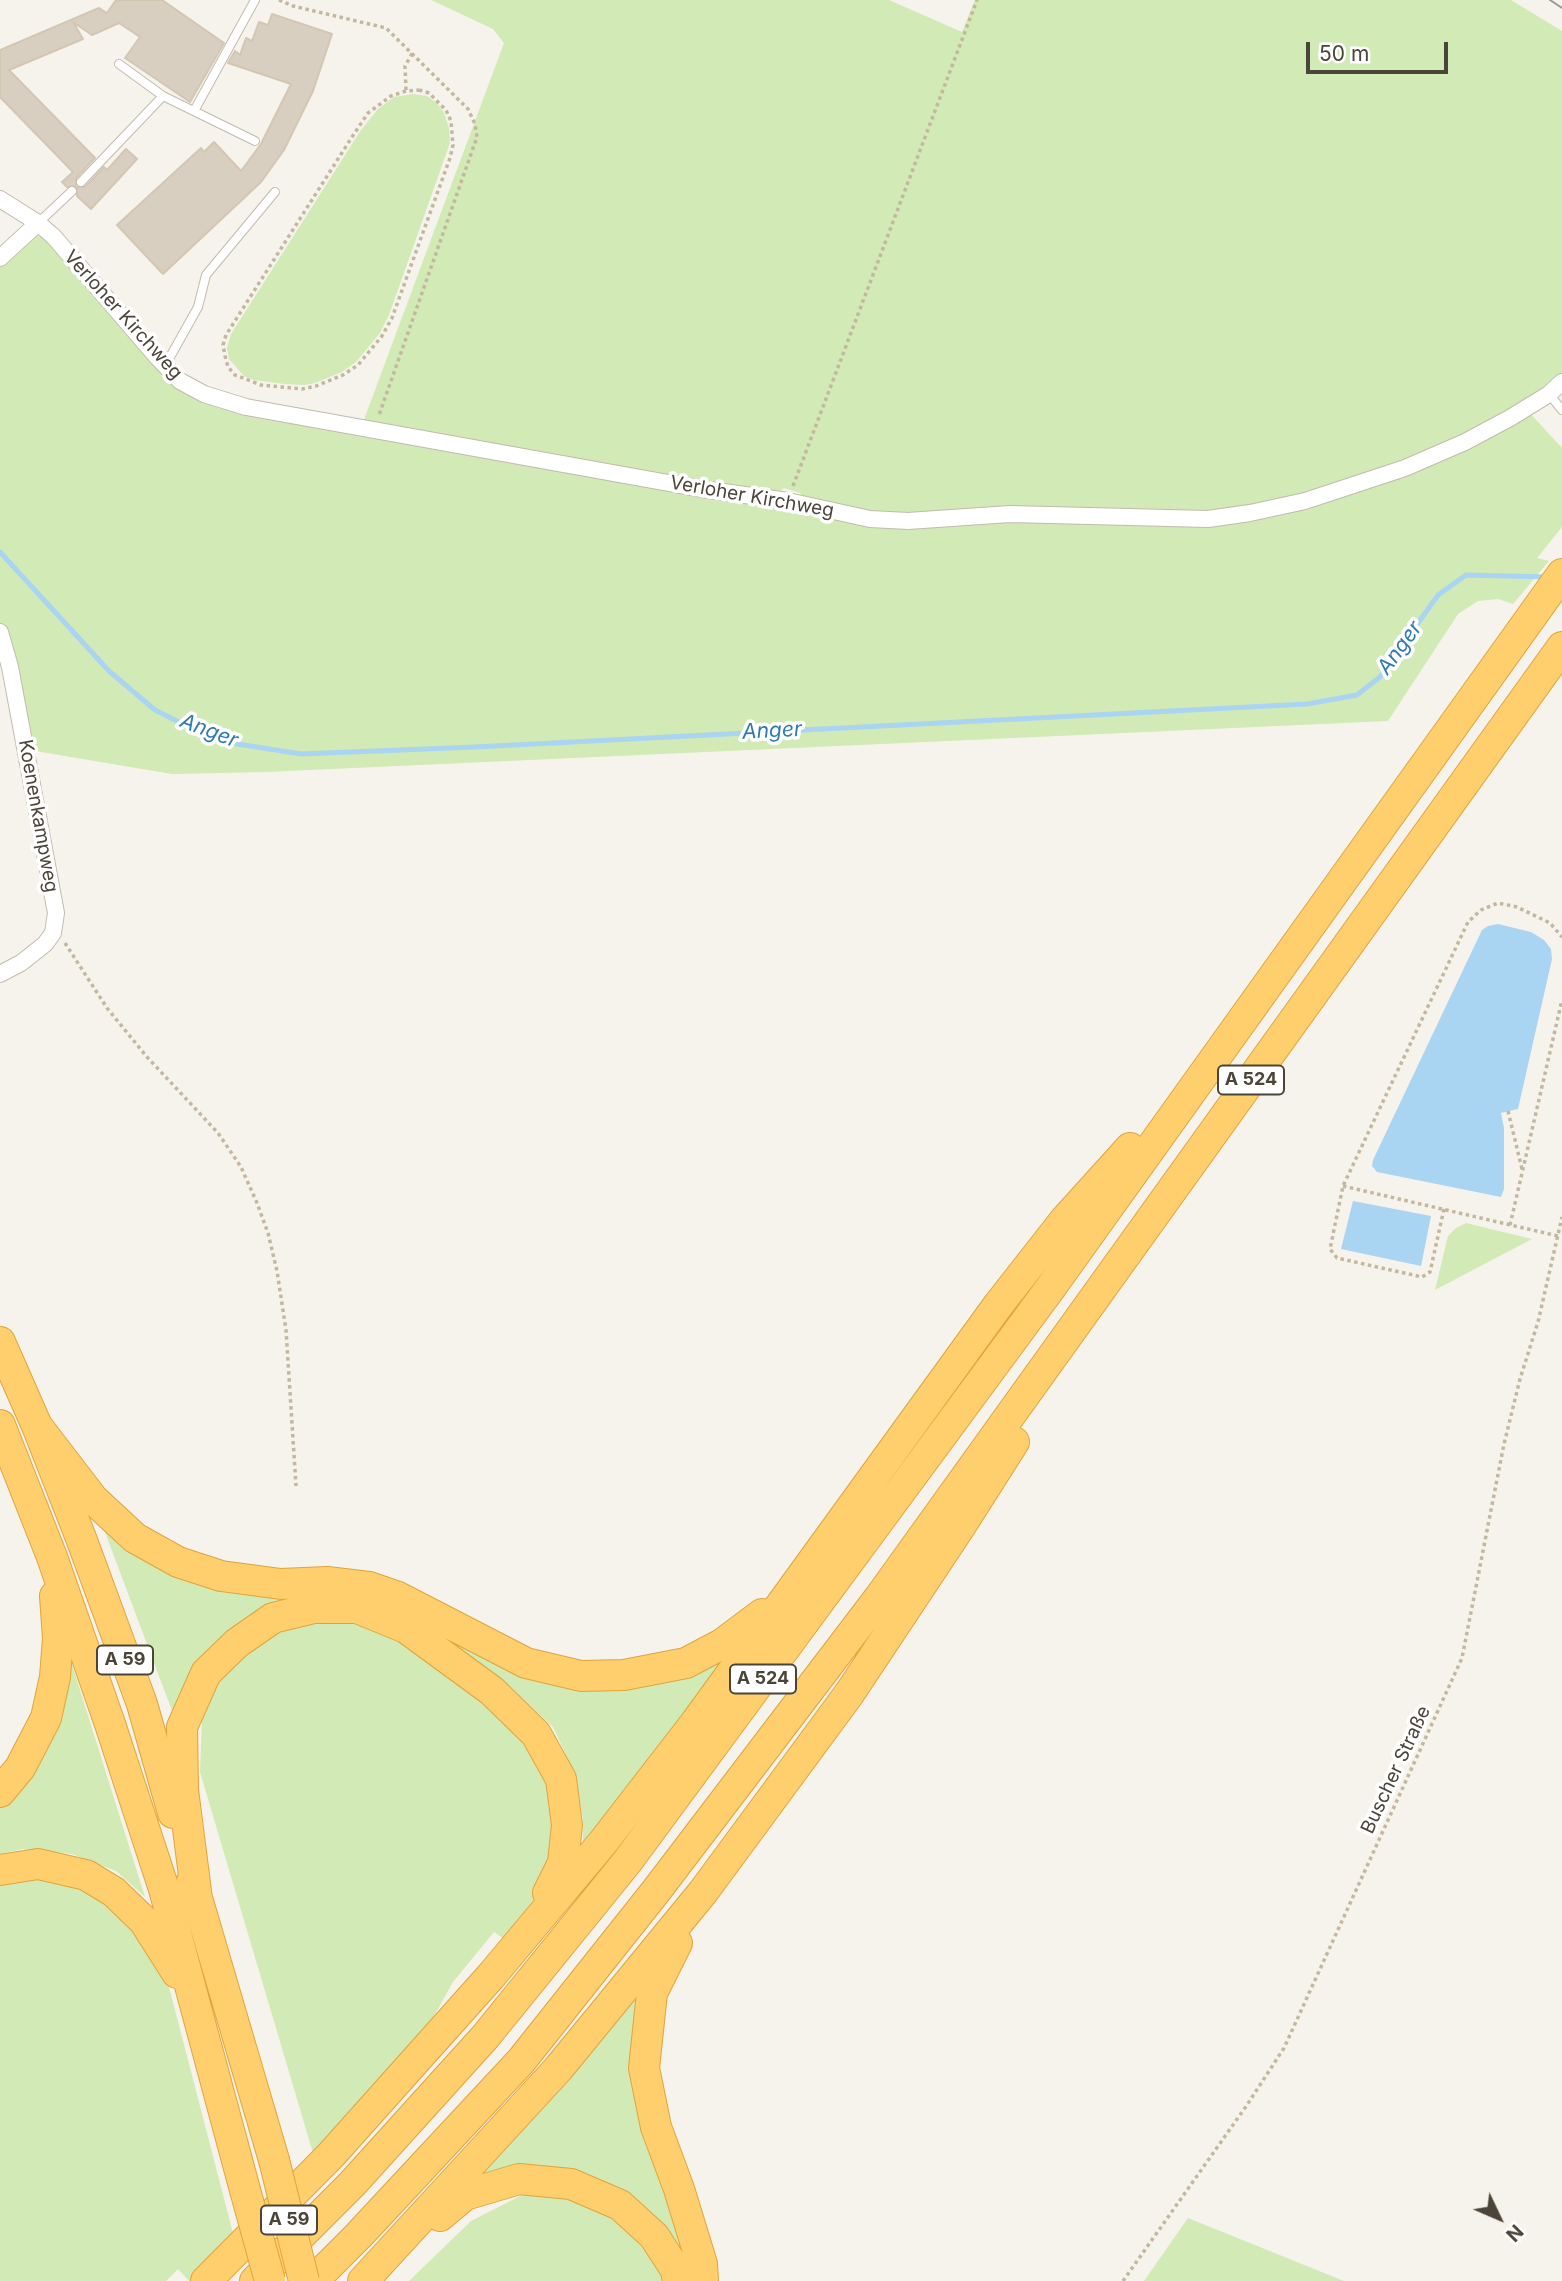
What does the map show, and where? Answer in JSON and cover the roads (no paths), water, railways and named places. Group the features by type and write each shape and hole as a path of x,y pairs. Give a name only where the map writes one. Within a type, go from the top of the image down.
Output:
{"highway":[{"name":"A 524","path":"255,2281 352,2184 485,2037 627,1862 1033,1312 1554,585"},
{"name":"A 524","path":"313,2281 521,2061 656,1891 879,1598 1562,647"},
{"path":"206,2281 331,2155 491,1976 604,1841 695,1722 999,1304 1048,1242 1226,1040"},
{"path":"368,2276 558,2069 703,1892 849,1694 960,1527 1018,1436 1089,1307"},
{"name":"A 59","path":"0,1342 37,1426 81,1538 142,1704 274,2160 304,2281"},
{"name":"A 59","path":"0,1425 52,1557 160,1876 270,2281"},
{"path":"37,1426 93,1499 135,1538 178,1562 222,1576 281,1584 327,1581 369,1587 398,1597 526,1663 581,1676 624,1675 686,1663 722,1644 760,1617 807,1566"},
{"path":"0,1792 20,1768 46,1718 53,1687 58,1638 52,1557"},
{"path":"197,1899 183,1790 182,1727 206,1673 237,1643 273,1618 314,1608 358,1608 406,1628 492,1691 536,1734 561,1779 567,1825 563,1863 545,1899 491,1976"},
{"path":"0,1870 38,1864 86,1875 114,1892 145,1922 168,1956 200,2020"},
{"path":"703,1892 652,1993 644,2068 656,2127 702,2264 703,2281"},
{"path":"368,2276 466,2194 519,2179 571,2184 620,2205 654,2236 676,2270 678,2281"}],"street":[{"name":"Verloher Kirchweg","path":"0,199 38,223 54,237 165,366 180,381 204,394 246,407 702,489 788,500 870,519 908,520 1010,514 1208,519 1250,513 1305,501 1405,468 1510,418 1549,394 1562,382"},
{"path":"0,258 38,223"},
{"name":"Koenenkampweg","path":"0,632 10,667 56,913 53,933 36,953 0,974"}],"lane":[{"path":"194,111 255,0"},
{"path":"119,64 163,96 255,141"},
{"path":"81,182 163,96"},
{"path":"38,223 72,191"},
{"path":"165,366 198,307 206,275 275,192"},
{"path":"1549,394 1562,411"}],"water":[{"path":"1498,924 1531,932 1544,940 1551,949 1552,959 1518,1109 1501,1113 1504,1128 1504,1189 1501,1197 1377,1172 1372,1166 1373,1160 1482,930"},
{"path":"1353,1201 1431,1216 1421,1266 1341,1249"}],"waterway":[{"name":"Anger","path":"0,552 109,671 155,710 225,742 301,754 1307,704 1357,695 1380,677 1438,595 1466,575 1548,577"}],"tram line":[{"path":"1550,0 1562,8"}]}
